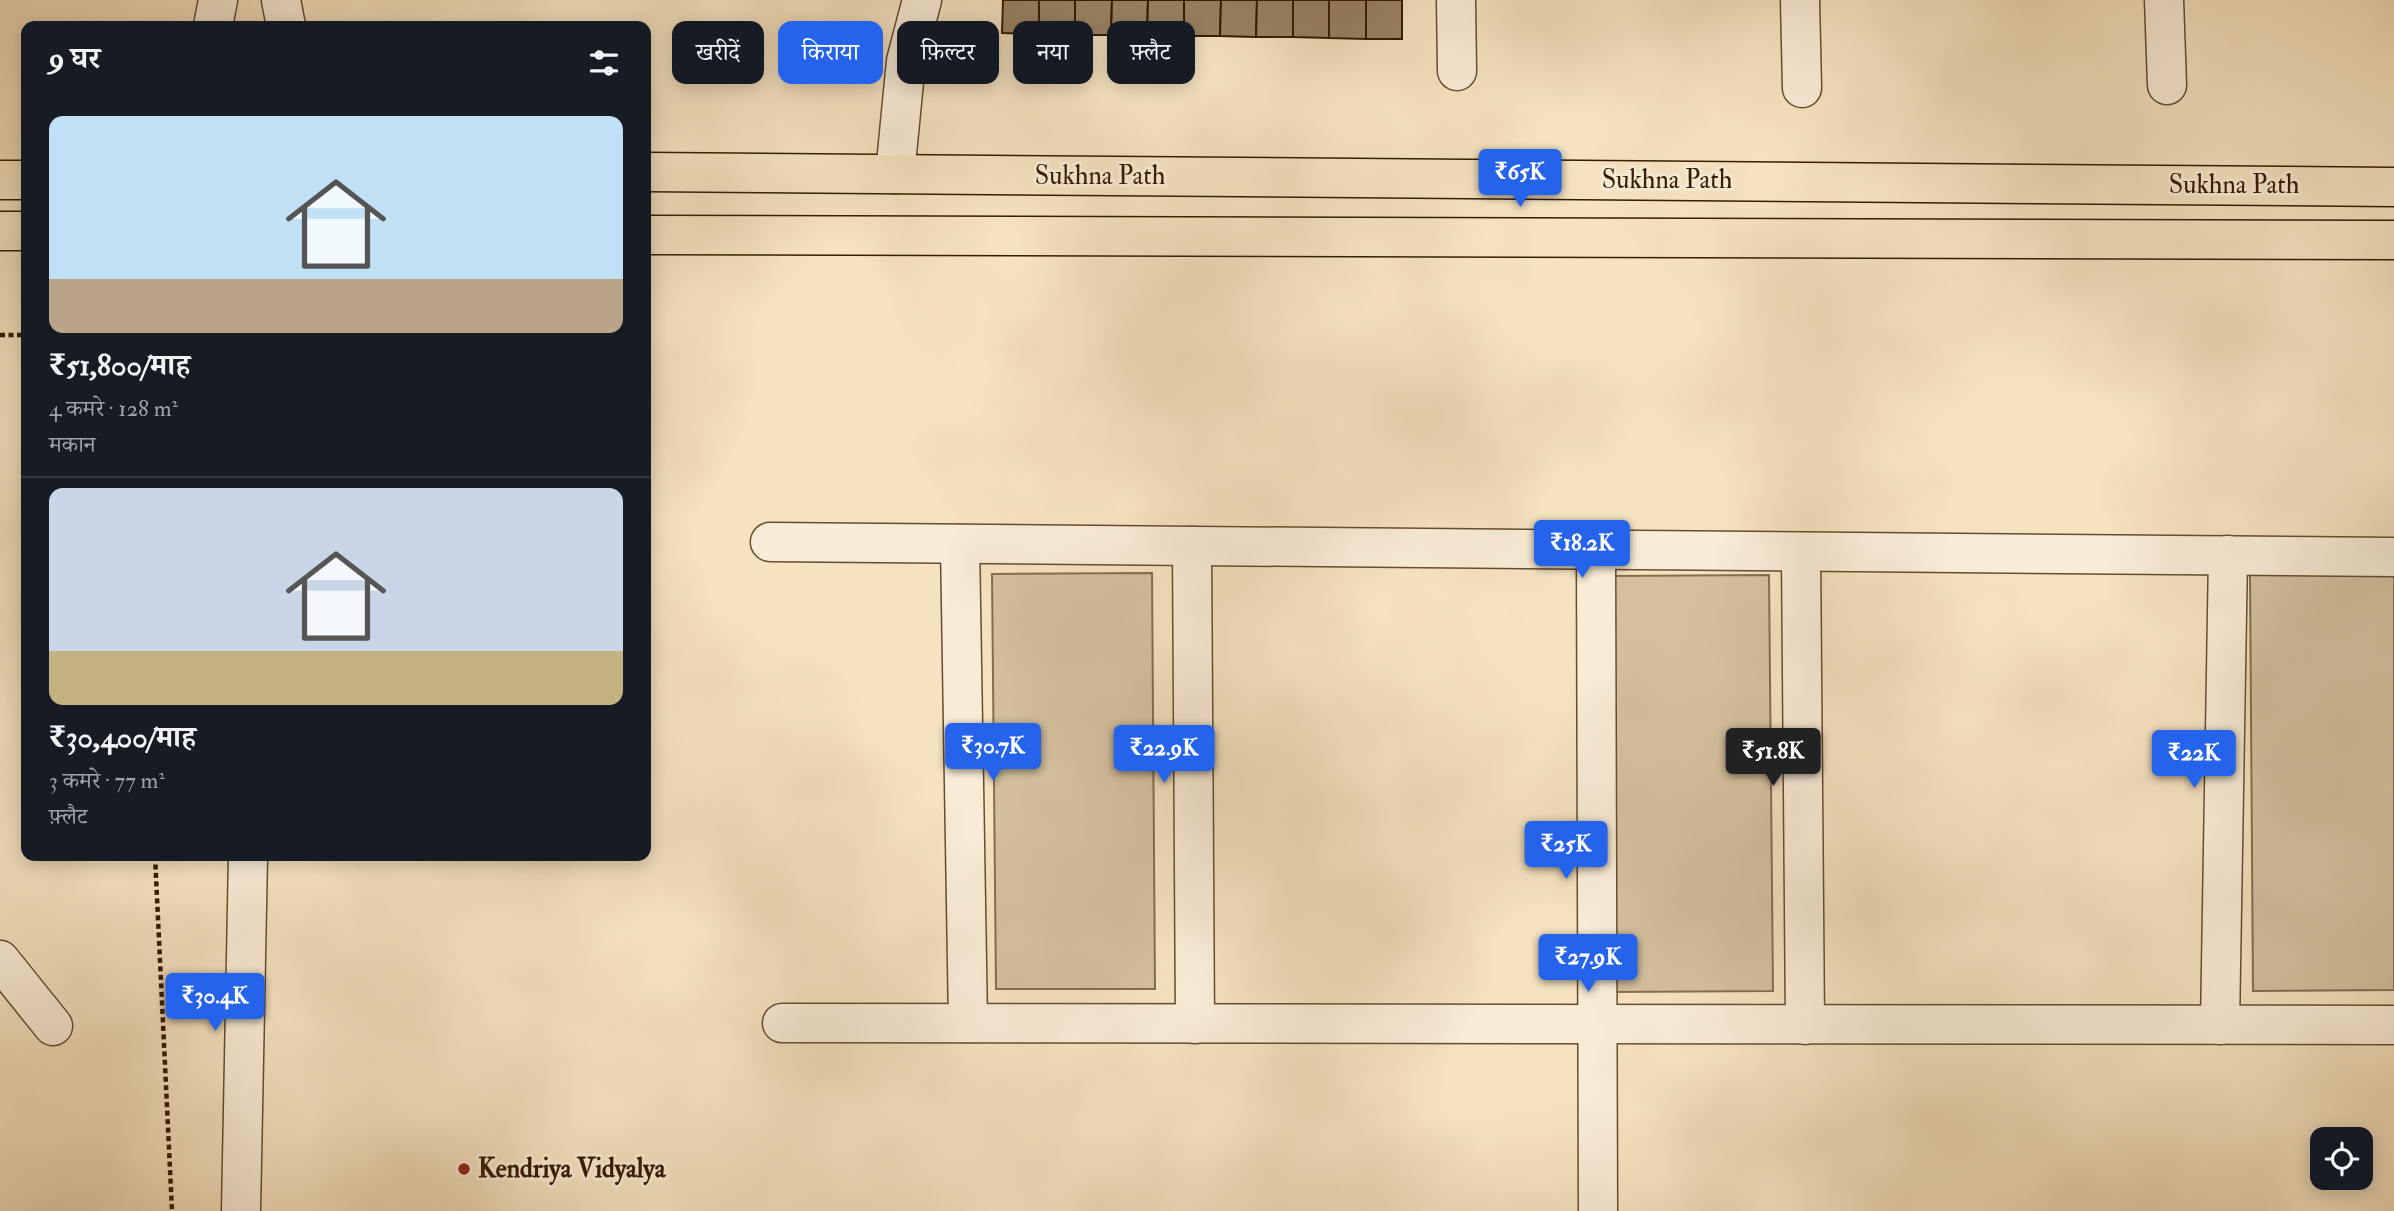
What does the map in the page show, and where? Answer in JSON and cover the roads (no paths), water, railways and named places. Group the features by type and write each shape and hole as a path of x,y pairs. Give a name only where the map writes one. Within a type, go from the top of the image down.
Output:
{"main road":[{"name":"Sukhna Path","path":"651,172 2394,187"},
{"path":"0,180 21,180"},
{"path":"0,231 21,231"},
{"name":"Sukhna Path","path":"651,235 2394,240"}],"street":[{"path":"214,21 218,0"},
{"path":"281,0 285,21"},
{"path":"895,174 906,61 922,0"},
{"path":"1456,0 1457,71"},
{"path":"1800,0 1802,88"},
{"path":"2164,0 2167,85"},
{"path":"770,542 2394,557"},
{"path":"960,544 968,1024"},
{"path":"1192,546 1195,1024"},
{"path":"1595,550 1595,1024 1598,1211"},
{"path":"1801,552 1805,1025"},
{"path":"2220,1025 2228,555"},
{"path":"242,1211 248,861"},
{"path":"0,960 53,1026"},
{"path":"782,1023 2394,1025"}],"place":[{"name":"Kendriya Vidyalya","path":"464,1169"}]}
